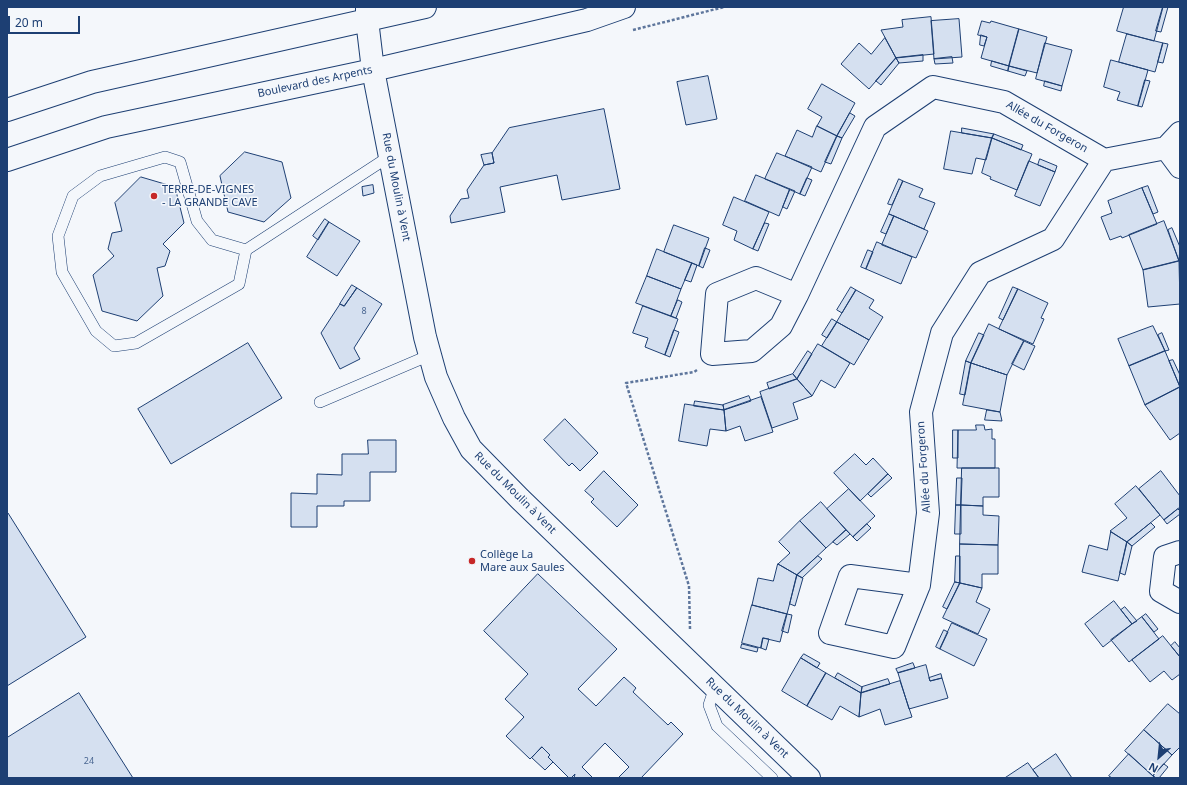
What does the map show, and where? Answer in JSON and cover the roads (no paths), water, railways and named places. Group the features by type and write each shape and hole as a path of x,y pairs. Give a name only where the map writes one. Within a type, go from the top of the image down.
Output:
{"street":[{"path":"7,110 92,82 367,13 425,7"},
{"name":"Boulevard des Arpents","path":"7,160 106,127 373,70 587,20 624,7"},
{"name":"Rue du Moulin à Vent","path":"367,13 373,70 425,337 436,378 454,418 471,449 520,499 809,778"},
{"name":"Allée du Forgeron","path":"797,295 756,278 717,294 712,354 752,351 781,326 797,295 874,127 933,87 1004,102 1104,160 1053,239 980,273 942,333 921,412 928,513 919,586"},
{"path":"1104,160 1173,140 1180,167"},
{"path":"1180,552 1166,557 1161,591 1180,602"}],"lane":[{"path":"246,250 212,240 197,221 180,162 165,157 100,176 73,196 58,236 62,272 96,331 114,346 136,343 239,284 246,250 390,156"},
{"path":"320,402 430,355"},
{"path":"715,687 709,705 717,726 772,778"}],"place":[{"name":"TERRE-DE-VIGNES - LA GRANDE CAVE","path":"154,196"},
{"name":"Collège La Mare aux Saules","path":"472,561"}]}
